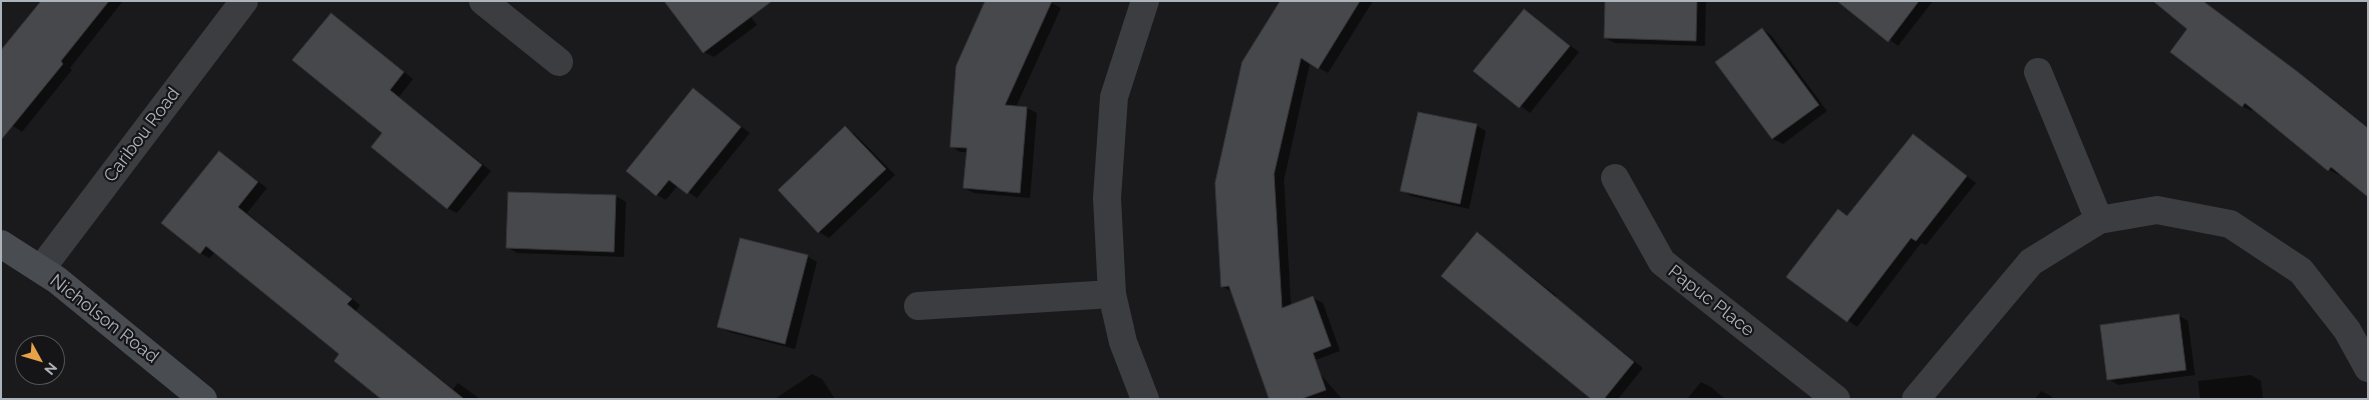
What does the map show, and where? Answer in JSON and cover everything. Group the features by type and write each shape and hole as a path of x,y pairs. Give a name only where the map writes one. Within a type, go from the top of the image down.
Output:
{"street":[{"name":"Caribou Road","path":"40,269 244,1"},
{"path":"483,1 559,62"},
{"path":"1145,399 1123,342 1112,294 1107,198 1114,97 1146,1"},
{"path":"2038,72 2099,220"},
{"name":"Papuc Place","path":"1615,178 1662,262 1836,399"},
{"path":"1916,399 2031,262 2099,220 2157,210 2230,224 2301,271 2347,330 2368,368"},
{"name":"Nicholson Road","path":"1,244 57,280 203,399"},
{"path":"918,306 1112,294"}],"building":[{"path":"41,1 109,1 61,61 63,64 1,140 1,50"},
{"path":"664,1 772,1 703,53"},
{"path":"985,1 1052,1 1005,105 1027,107 1020,193 963,188 967,148 950,147 956,66"},
{"path":"1280,1 1360,1 1318,69 1301,58 1274,174 1282,308 1313,296 1331,346 1313,353 1326,390 1301,399 1269,399 1229,286 1221,287 1215,183 1242,62"},
{"path":"1605,1 1697,1 1696,41 1604,38"},
{"path":"1837,1 1919,1 1888,42"},
{"path":"2153,1 2203,1 2298,72 2368,128 2368,197 2331,167 2328,171 2245,103 2242,107 2170,52 2187,29"},
{"path":"1524,9 1570,46 1519,108 1473,71"},
{"path":"331,13 404,72 390,90 482,165 447,209 371,147 382,133 292,60"},
{"path":"1762,28 1819,105 1772,139 1715,62"},
{"path":"693,88 741,127 687,194 669,180 656,196 626,171"},
{"path":"1418,112 1477,124 1460,204 1400,191"},
{"path":"845,126 886,169 818,233 778,190"},
{"path":"1913,134 1967,176 1916,241 1911,238 1847,322 1786,277 1838,209 1847,216"},
{"path":"219,151 258,182 238,207 352,299 347,304 464,399 381,399 334,361 339,354 206,246 200,254 161,223"},
{"path":"508,192 616,195 614,252 506,248"},
{"path":"1477,232 1634,362 1604,399 1591,399 1441,276"},
{"path":"740,238 808,255 785,344 717,327"},
{"path":"2179,314 2186,370 2107,380 2100,325"}]}
